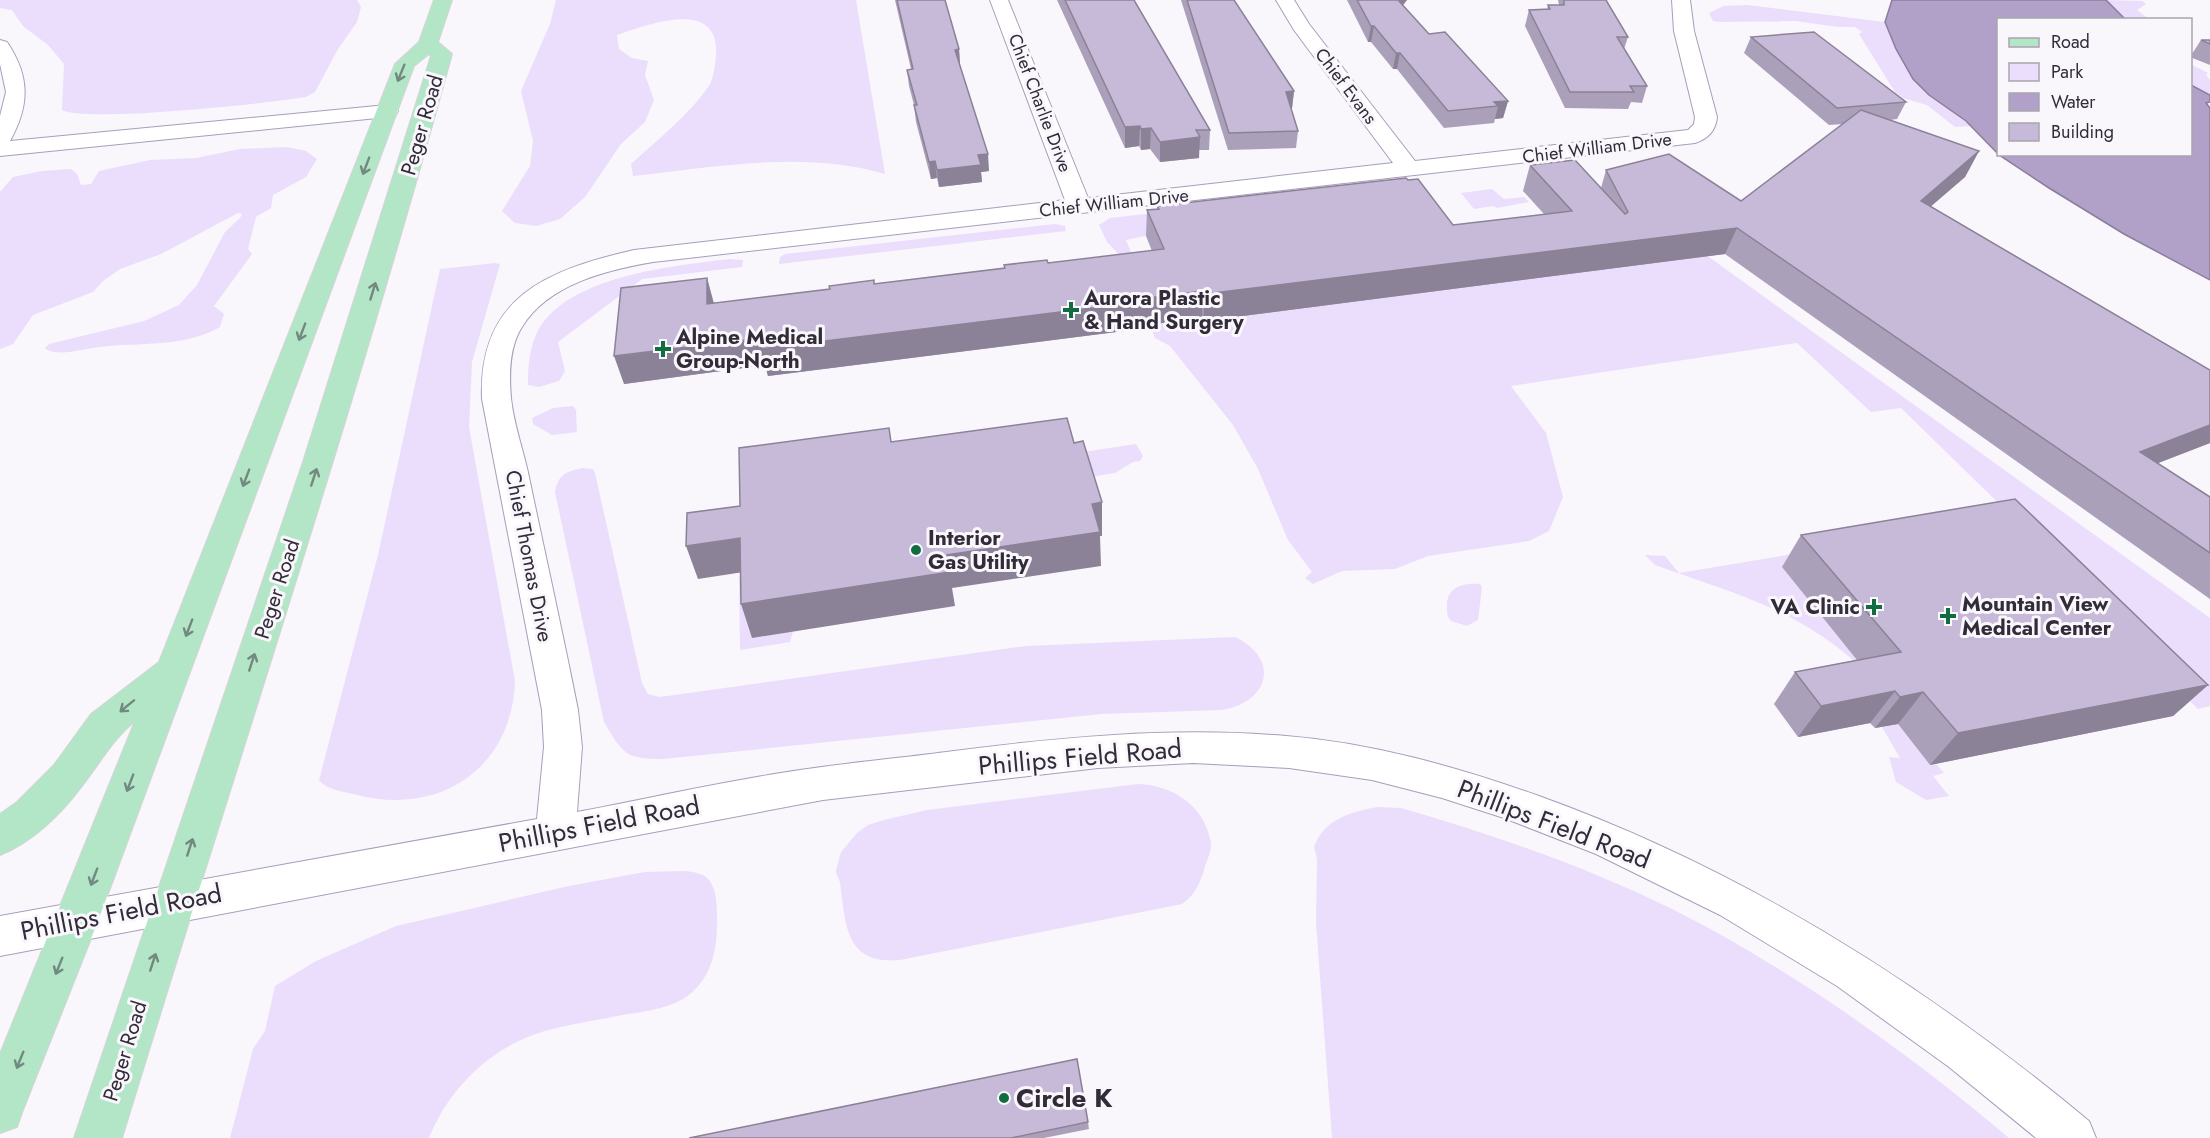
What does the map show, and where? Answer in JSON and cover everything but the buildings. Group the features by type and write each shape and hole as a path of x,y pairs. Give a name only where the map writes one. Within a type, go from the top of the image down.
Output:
{"main road":[{"name":"Peger Road","path":"0,1110 77,921 405,64 428,44 442,0"},
{"name":"Peger Road","path":"98,1138 172,903 317,468 397,215 442,54 428,44"},
{"path":"0,837 31,814 68,776 104,725 173,670"}],"street":[{"name":"Chief Charlie Drive","path":"999,0 1080,207"},
{"name":"Chief Evans","path":"1285,0 1410,170"},
{"name":"Chief William Drive","path":"541,294 601,265 653,254 1695,136 1705,126 1706,117 1683,31 1681,0"},
{"path":"0,46 15,71 17,84 10,119 0,140"},
{"path":"0,149 387,111"},
{"name":"Chief Thomas Drive","path":"541,294 511,322 503,338 497,387 498,411 512,466 560,710 563,747 555,833"},
{"name":"Phillips Field Road","path":"0,936 783,789 1087,752 1164,747 1233,748 1342,759 1454,785 1565,822 1704,886 1781,927 1861,976 1982,1063 2072,1138"}],"green space":[{"path":"0,0 357,0 361,7 357,22 338,49 315,92 306,97 180,111 105,114 62,110 64,64 48,45 23,26 12,10 0,8"},
{"path":"556,0 856,0 885,174 855,167 792,162 728,165 633,176 631,164 701,97 709,86 715,67 716,46 712,32 703,23 691,20 660,22 617,35 619,49 632,58 648,61 645,75 654,100 645,122 621,144 585,197 560,219 536,226 515,223 502,211 530,166 533,141 521,91 550,24"},
{"path":"2106,0 2142,1 2146,4 2137,10 2148,18 2124,18"},
{"path":"1747,5 1885,22 1896,50 1930,95 1971,126 1955,127 1927,105 1903,98 1895,92 1859,34 1862,32 1855,27 1796,21 1719,22 1713,21 1709,13 1723,6"},
{"path":"2192,65 2208,73 2206,75 2210,80 2210,95 2192,86"},
{"path":"287,147 306,151 317,159 306,177 273,195 271,208 256,217 248,249 252,254 214,306 224,314 220,327 206,334 161,343 64,352 50,351 45,348 49,344 144,321 179,305 197,285 225,232 240,218 242,214 238,213 161,254 120,269 103,281 93,292 33,315 13,344 0,349 0,192 13,177 42,171 71,169 77,174 81,185 91,184 99,171 150,160 196,158 240,149"},
{"path":"1609,185 2210,618 2210,706 2198,709 2014,528 2022,526 1901,408 1871,412 1797,343 1511,386 1546,433 1563,497 1549,531 1529,541 1428,556 1395,569 1342,571 1313,584 1305,578 1312,572 1288,540 1258,469 1233,425 1170,346 1155,338 1123,259 1107,242 1099,225 1110,218 1375,188 1126,240 1161,324 1202,318 1203,321 1357,301 1391,294"},
{"path":"1492,189 1504,199 1524,197 1529,202 1497,208 1493,206 1474,209 1461,193"},
{"path":"1055,224 1065,226 1066,231 779,264 780,257 785,254"},
{"path":"729,259 743,260 742,267 642,279 558,342 565,371 559,381 539,387 528,385 529,360 536,335 550,315 569,299 594,287 622,278 679,266"},
{"path":"500,264 472,362 469,427 515,681 511,712 501,739 485,761 466,779 442,791 416,798 387,800 336,790 319,780 378,555 440,269"},
{"path":"573,406 576,410 577,432 552,435 533,424 532,418 553,408"},
{"path":"1136,444 1143,456 1140,461 1133,462 1115,473 1085,478 1069,454"},
{"path":"583,468 593,469 595,473 642,683 648,694 660,697 1026,646 1235,637 1250,646 1259,657 1263,668 1263,679 1259,689 1250,698 1222,710 1102,714 663,759 633,756 621,748 604,722 555,492 558,482 564,475"},
{"path":"1926,532 1868,674 1844,652 1794,619 1742,596 1655,565 1645,555 1665,556 1679,573"},
{"path":"739,576 751,584 752,637 793,631 790,642 740,650"},
{"path":"1467,584 1480,584 1482,587 1478,620 1467,626 1451,621 1447,601 1452,591"},
{"path":"1898,724 1930,765 1936,764 1944,773 1933,776 1949,796 1926,800 1896,782 1889,757 1900,758 1882,727"},
{"path":"1138,784 1151,785 1175,793 1194,808 1208,830 1211,843 1210,853 1198,885 1182,904 900,960 882,960 868,956 851,938 836,870 841,852 857,833 868,825 927,810"},
{"path":"1377,807 1401,808 1505,840 1573,865 1639,893 1716,932 1848,1014 1931,1075 2009,1138 1332,1138 1316,923 1317,859 1314,847 1331,823 1348,814"},
{"path":"684,871 700,874 706,877 711,884 715,892 717,927 715,951 707,973 693,991 683,999 651,1010 554,1029 516,1042 484,1063 457,1090 446,1105 429,1138 230,1138 253,1049 265,1031 275,986 316,961 396,926 569,886 645,872"}],"water":[{"path":"1892,0 2106,0 2124,18 1997,18 1997,153 1966,121 1929,95 1913,79 1896,49 1885,22"},
{"path":"2192,86 2210,95 2210,102 2206,103 2210,108 2210,280 2124,234 2001,156 2192,156"}],"place":[{"name":"Aurora Plastic & Hand Surgery","path":"1071,310"},
{"name":"Alpine Medical Group-North","path":"663,349"},
{"name":"Interior Gas Utility","path":"916,550"},
{"name":"VA Clinic","path":"1874,607"},
{"name":"Mountain View Medical Center","path":"1948,616"},
{"name":"Circle K","path":"1004,1098"}]}
